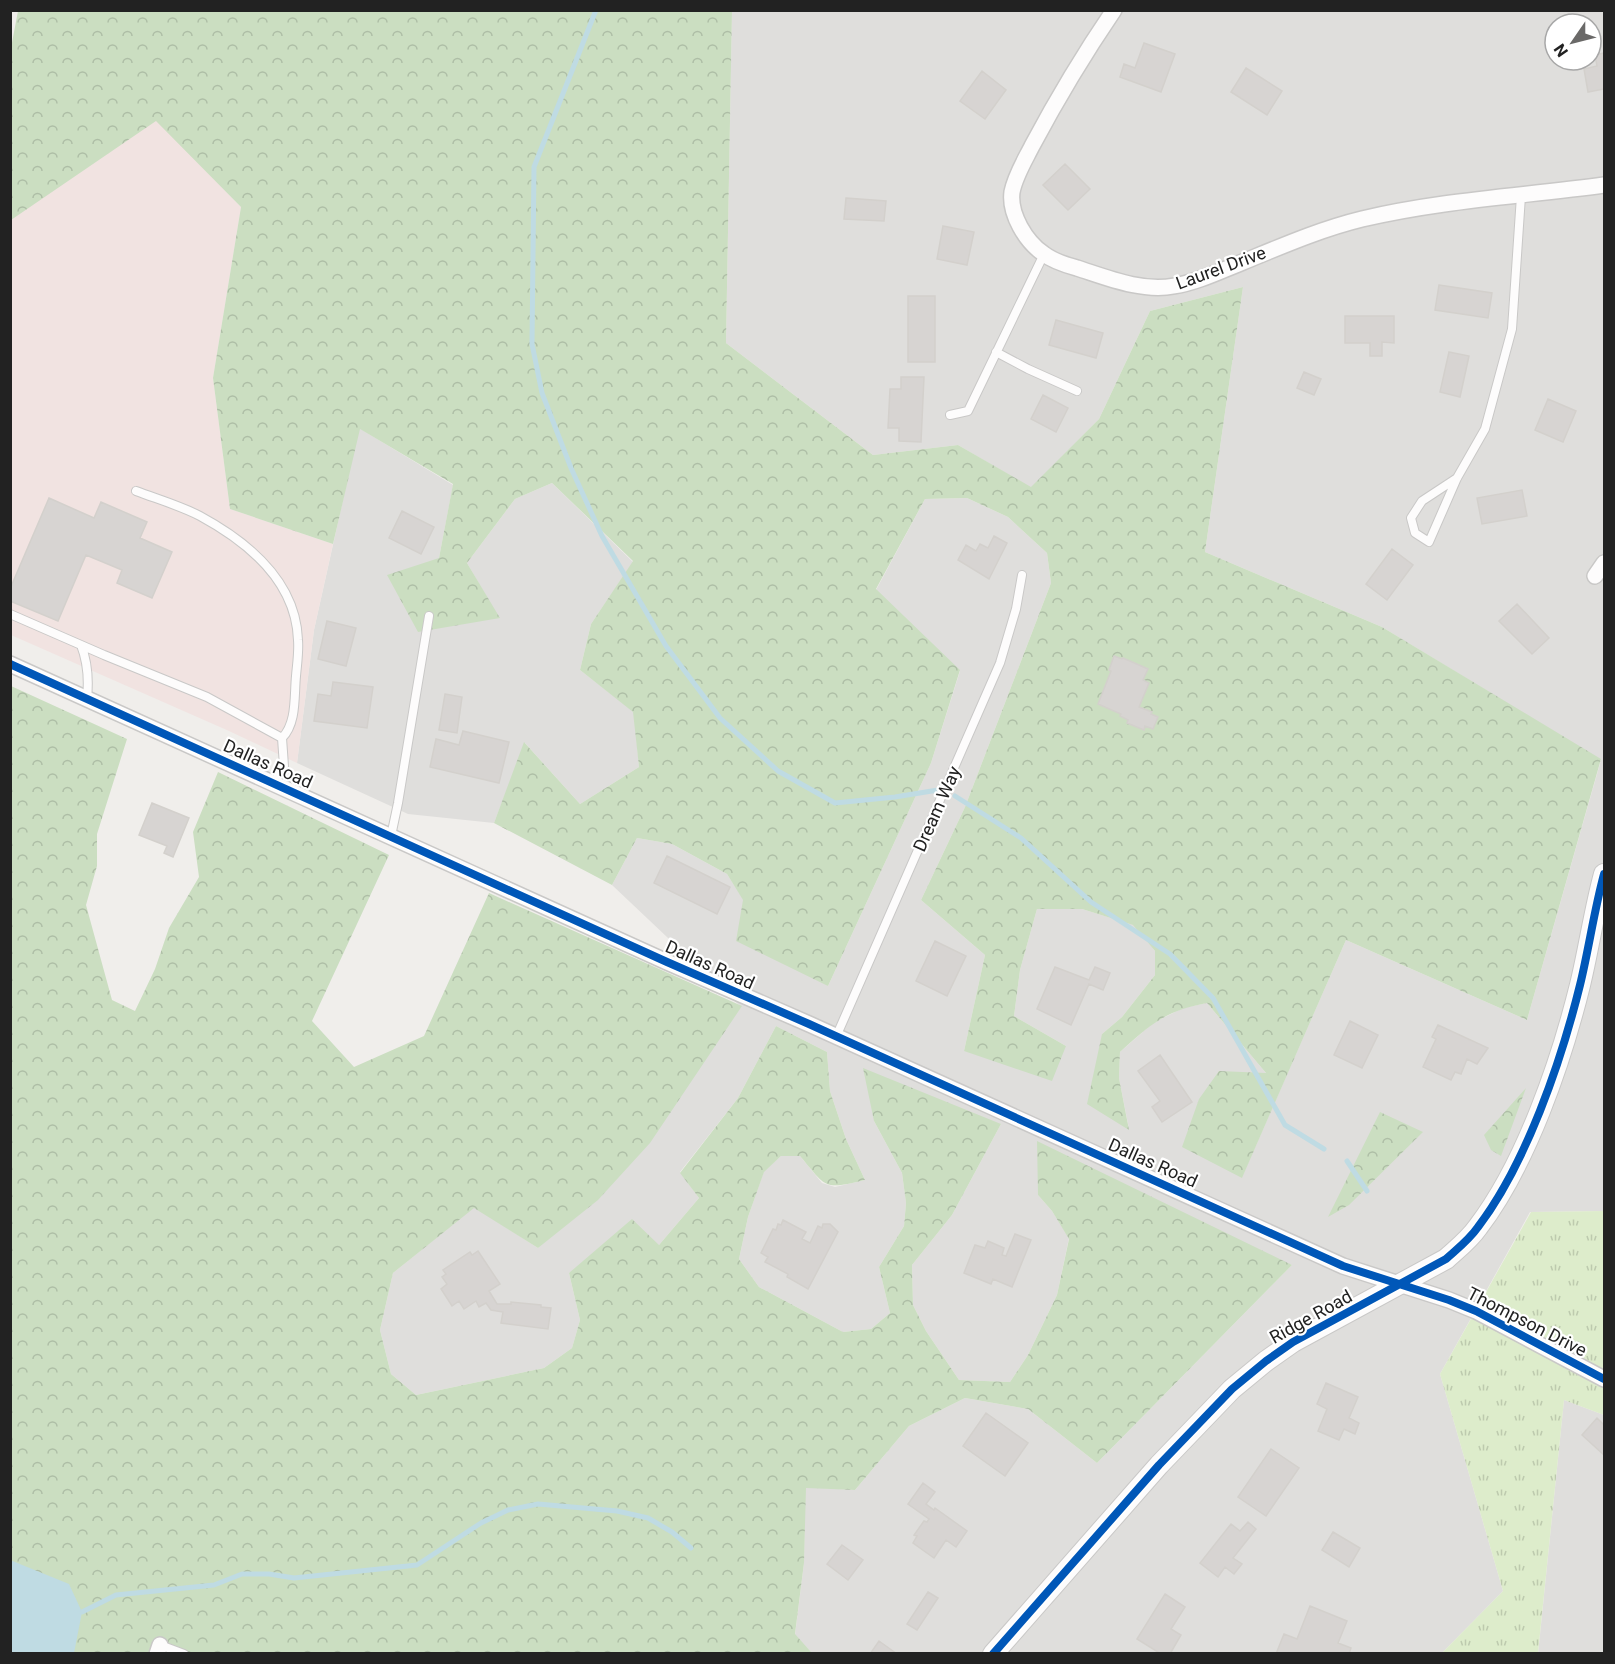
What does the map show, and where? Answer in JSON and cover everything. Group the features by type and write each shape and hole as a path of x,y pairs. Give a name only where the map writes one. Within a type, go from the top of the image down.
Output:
{"street":[{"name":"Laurel Drive","path":"1114,10 1087,49 1054,105 1014,184 1012,204 1018,221 1029,240 1044,254 1068,266 1150,287 1171,287 1199,280 1299,239 1359,220 1441,204 1605,185"},
{"path":"1595,576 1605,563"},
{"name":"Dallas Road","path":"10,664 1343,1266 1400,1285"},
{"name":"Ridge Road","path":"993,1653 1159,1465 1232,1389 1293,1342 1446,1259 1478,1227 1516,1161 1553,1075 1580,986 1605,874"},
{"name":"Thompson Drive","path":"1400,1285 1476,1311 1605,1379"}],"lane":[{"path":"1457,478 1422,501 1411,518 1415,532 1429,542 1457,478 1485,429 1512,329 1521,196"},
{"path":"950,415 968,411 1044,254"},
{"path":"996,352 1077,391"},
{"path":"136,491 199,515 229,533 260,559 280,581 292,605 298,639 293,708 289,730 282,738 284,766 274,783"},
{"name":"Dream Way","path":"836,1037 1000,663 1016,609 1022,575"},
{"path":"10,614 207,697 282,738"},
{"path":"391,836 429,616"},
{"path":"81,645 86,657 89,680 87,698"},
{"path":"159,1649 184,1653"}],"shaded area":[{"path":"732,11 1604,11 1604,1211 1530,1212 1440,1374 1503,1591 1442,1653 812,1653 795,1635 804,1563 805,1487 855,1490 909,1426 965,1398 1028,1409 1097,1463 1292,1265 1038,1195 1052,1211 1069,1238 1057,1295 1028,1355 1010,1382 959,1380 926,1331 913,1305 912,1265 952,1215 1001,1124 874,1121 902,1173 906,1203 904,1226 879,1267 890,1313 871,1329 843,1332 759,1287 739,1259 748,1217 764,1171 781,1156 800,1156 822,1183 835,1187 865,1180 846,1139 830,1091 827,1052 776,1026 738,1098 680,1172 699,1198 659,1245 569,1273 580,1320 572,1348 544,1368 416,1395 391,1374 380,1330 393,1273 474,1207 538,1248 741,1007 612,885 637,838 672,844 727,874 743,899 828,986 931,763 960,671 876,590 925,499 967,498 1008,517 1047,553 1051,583 965,807 921,900 985,955 964,1051 1066,1046 1014,1016 1020,970 1037,909 1082,909 1134,925 1155,951 1155,975 1122,1017 1102,1034 1129,1129 1119,1078 1120,1052 1153,1023 1183,1008 1207,1003 1266,1073 1242,1177 1346,940 1527,1020 1601,760 1382,627 1205,552 1243,287 1150,311 1099,419 1031,488 958,445 873,455 726,343"},
{"path":"157,120 241,207 213,378 230,509 333,544 314,630 297,763 11,635 10,220"},
{"path":"359,428 453,485 439,558 499,618 467,563 515,499 552,483 633,562 591,624 580,670 634,712 639,767 580,804 525,743 494,823 408,814 297,763 314,630"},
{"path":"1564,1400 1604,1415 1604,1653 1538,1654"}],"green space":[{"path":"18,11 732,11 726,343 873,455 958,445 1031,487 1099,419 1150,311 1243,287 1205,552 1382,627 1601,759 1527,1020 1346,940 1242,1178 1182,1147 1199,1099 1219,1071 1266,1073 1207,1003 1180,1010 1159,1020 1120,1052 1119,1078 1129,1130 1087,1104 1102,1034 1122,1017 1155,975 1155,951 1133,925 1082,909 1037,909 1020,970 1014,1016 1066,1046 1052,1081 964,1051 985,955 921,900 965,807 1051,583 1047,553 1008,517 967,498 925,499 876,589 960,670 931,763 828,986 736,941 743,900 727,874 672,844 637,838 612,885 494,823 524,742 580,804 639,767 633,712 580,670 591,624 633,561 552,483 515,499 467,563 500,618 418,632 387,575 439,558 453,484 360,429 333,544 230,509 213,378 241,207 156,121 11,220 10,53"},
{"path":"11,686 127,739 97,834 97,866 86,905 112,1000 135,1011 155,969 169,928 199,877 193,832 218,772 389,855 312,1021 354,1067 424,1036 489,893 742,1006 650,1143 598,1200 538,1248 474,1208 393,1273 380,1330 391,1374 416,1395 544,1368 572,1348 580,1320 569,1273 632,1219 659,1245 699,1198 680,1173 738,1098 776,1026 827,1052 830,1091 846,1139 865,1180 841,1185 827,1184 800,1156 781,1156 764,1172 748,1217 739,1259 759,1287 843,1332 871,1329 890,1313 879,1267 904,1226 906,1203 902,1173 874,1121 863,1068 1001,1124 952,1215 912,1265 913,1305 926,1331 959,1380 1010,1382 1028,1355 1057,1295 1069,1239 1052,1211 1038,1195 1037,1141 1292,1265 1097,1463 1028,1409 965,1398 909,1426 855,1490 806,1488 804,1563 795,1634 812,1653 11,1654"},
{"path":"1526,1088 1501,1156 1491,1150 1484,1135"},
{"path":"1380,1112 1423,1132 1349,1205 1328,1217"},
{"path":"1604,1211 1604,1415 1564,1400 1538,1653 1442,1653 1503,1591 1440,1374 1531,1212"}],"water":[{"path":"10,1560 69,1584 82,1612 74,1653 11,1653"}],"building":[{"path":"1144,43 1175,54 1161,92 1120,77 1124,64 1135,68"},
{"path":"1603,53 1604,89 1588,92 1585,72 1603,72"},
{"path":"1246,68 1282,91 1267,115 1231,92"},
{"path":"982,71 1006,90 985,119 960,101"},
{"path":"1065,164 1090,189 1068,210 1043,185"},
{"path":"846,198 886,201 884,221 844,219"},
{"path":"943,226 974,232 967,265 937,259"},
{"path":"1439,285 1492,293 1488,318 1435,310"},
{"path":"908,296 935,296 935,362 908,362"},
{"path":"1345,316 1394,316 1394,343 1382,342 1382,356 1370,356 1370,343 1345,343"},
{"path":"1056,320 1103,333 1096,358 1049,345"},
{"path":"1449,352 1469,356 1460,397 1440,392"},
{"path":"1304,372 1321,379 1314,395 1297,388"},
{"path":"901,377 924,377 921,442 899,441 899,428 888,428 890,389 901,389"},
{"path":"1043,395 1068,408 1056,432 1031,419"},
{"path":"1548,399 1576,411 1563,442 1535,430"},
{"path":"1522,490 1527,516 1482,524 1477,498"},
{"path":"49,498 94,518 101,502 147,522 140,538 172,552 152,598 117,583 122,570 86,555 58,621 10,601 10,589"},
{"path":"402,511 434,527 421,554 389,538"},
{"path":"994,536 1007,543 989,579 958,560 966,545 976,551 980,544 988,548"},
{"path":"1392,549 1413,565 1387,600 1366,584"},
{"path":"1517,604 1549,638 1532,654 1499,621"},
{"path":"327,621 356,628 346,666 318,659"},
{"path":"1114,656 1148,669 1143,680 1149,683 1139,707 1158,717 1153,729 1145,726 1144,730 1127,723 1128,720 1120,716 1121,714 1098,704 1111,671 1109,670"},
{"path":"333,682 373,687 367,728 314,721 318,694 331,696"},
{"path":"445,694 462,697 457,733 439,730"},
{"path":"463,731 509,742 499,783 430,767 436,739 459,745"},
{"path":"152,803 189,818 173,857 164,853 167,846 139,835"},
{"path":"667,856 730,887 717,914 654,883"},
{"path":"935,941 966,956 947,996 916,981"},
{"path":"1055,967 1089,980 1095,967 1110,973 1103,990 1089,984 1071,1025 1037,1009"},
{"path":"1350,1021 1378,1035 1362,1068 1334,1055"},
{"path":"1438,1025 1488,1048 1477,1064 1467,1059 1461,1074 1455,1072 1451,1080 1423,1067 1436,1039 1432,1037"},
{"path":"1160,1055 1192,1102 1162,1122 1152,1107 1160,1101 1138,1071"},
{"path":"783,1220 806,1232 802,1239 810,1243 818,1226 822,1228 823,1224 830,1224 838,1232 808,1289 787,1277 788,1274 765,1262 768,1257 761,1253 773,1229 776,1230 778,1224 781,1225"},
{"path":"1015,1234 1031,1240 1012,1287 993,1279 991,1284 964,1273 975,1245 985,1248 988,1241 1004,1248 1002,1255 1006,1256"},
{"path":"478,1251 500,1284 489,1291 497,1304 511,1304 511,1302 551,1308 548,1329 501,1323 503,1312 491,1310 486,1303 479,1307 476,1301 464,1309 459,1301 452,1306 441,1289 447,1284 442,1277 446,1274 443,1270 470,1252 472,1255"},
{"path":"1326,1383 1358,1397 1349,1418 1359,1423 1355,1434 1344,1429 1339,1440 1318,1431 1327,1409 1317,1404"},
{"path":"986,1413 1028,1443 1005,1476 963,1446"},
{"path":"1597,1418 1604,1425 1604,1455 1582,1435"},
{"path":"1271,1449 1299,1468 1266,1516 1238,1497"},
{"path":"923,1483 935,1492 926,1504 967,1531 956,1547 946,1540 934,1558 913,1543 917,1536 914,1535 924,1521 927,1522 929,1519 908,1504"},
{"path":"1248,1522 1256,1529 1233,1558 1242,1564 1234,1574 1225,1567 1218,1577 1200,1563 1231,1524 1240,1531"},
{"path":"1333,1532 1360,1548 1349,1567 1322,1550"},
{"path":"842,1545 863,1560 848,1580 827,1564"},
{"path":"928,1592 938,1598 917,1630 907,1624"},
{"path":"1165,1594 1185,1607 1171,1629 1181,1635 1170,1654 1161,1654 1137,1639"},
{"path":"1310,1606 1347,1621 1338,1643 1351,1648 1349,1654 1276,1654 1284,1634 1297,1639"},
{"path":"879,1641 897,1654 870,1654"}],"waterway":[{"path":"596,10 534,167 532,344 542,393 571,468 602,536 666,646 720,718 778,771 835,803 938,790"},
{"path":"955,796 1021,838 1091,902 1170,954 1213,998 1285,1125 1324,1149"},
{"path":"1347,1161 1367,1191"},
{"path":"82,1612 116,1595 214,1585 242,1574 269,1574 294,1578 417,1565 481,1523 508,1510 538,1504 617,1511 648,1518 672,1532 691,1548"}],"cycle path":[{"path":"10,664 1343,1266 1476,1311 1604,1379"},
{"path":"993,1654 1159,1465 1232,1389 1293,1342 1446,1259 1474,1232 1512,1173 1552,1079 1580,985 1604,874"}]}
